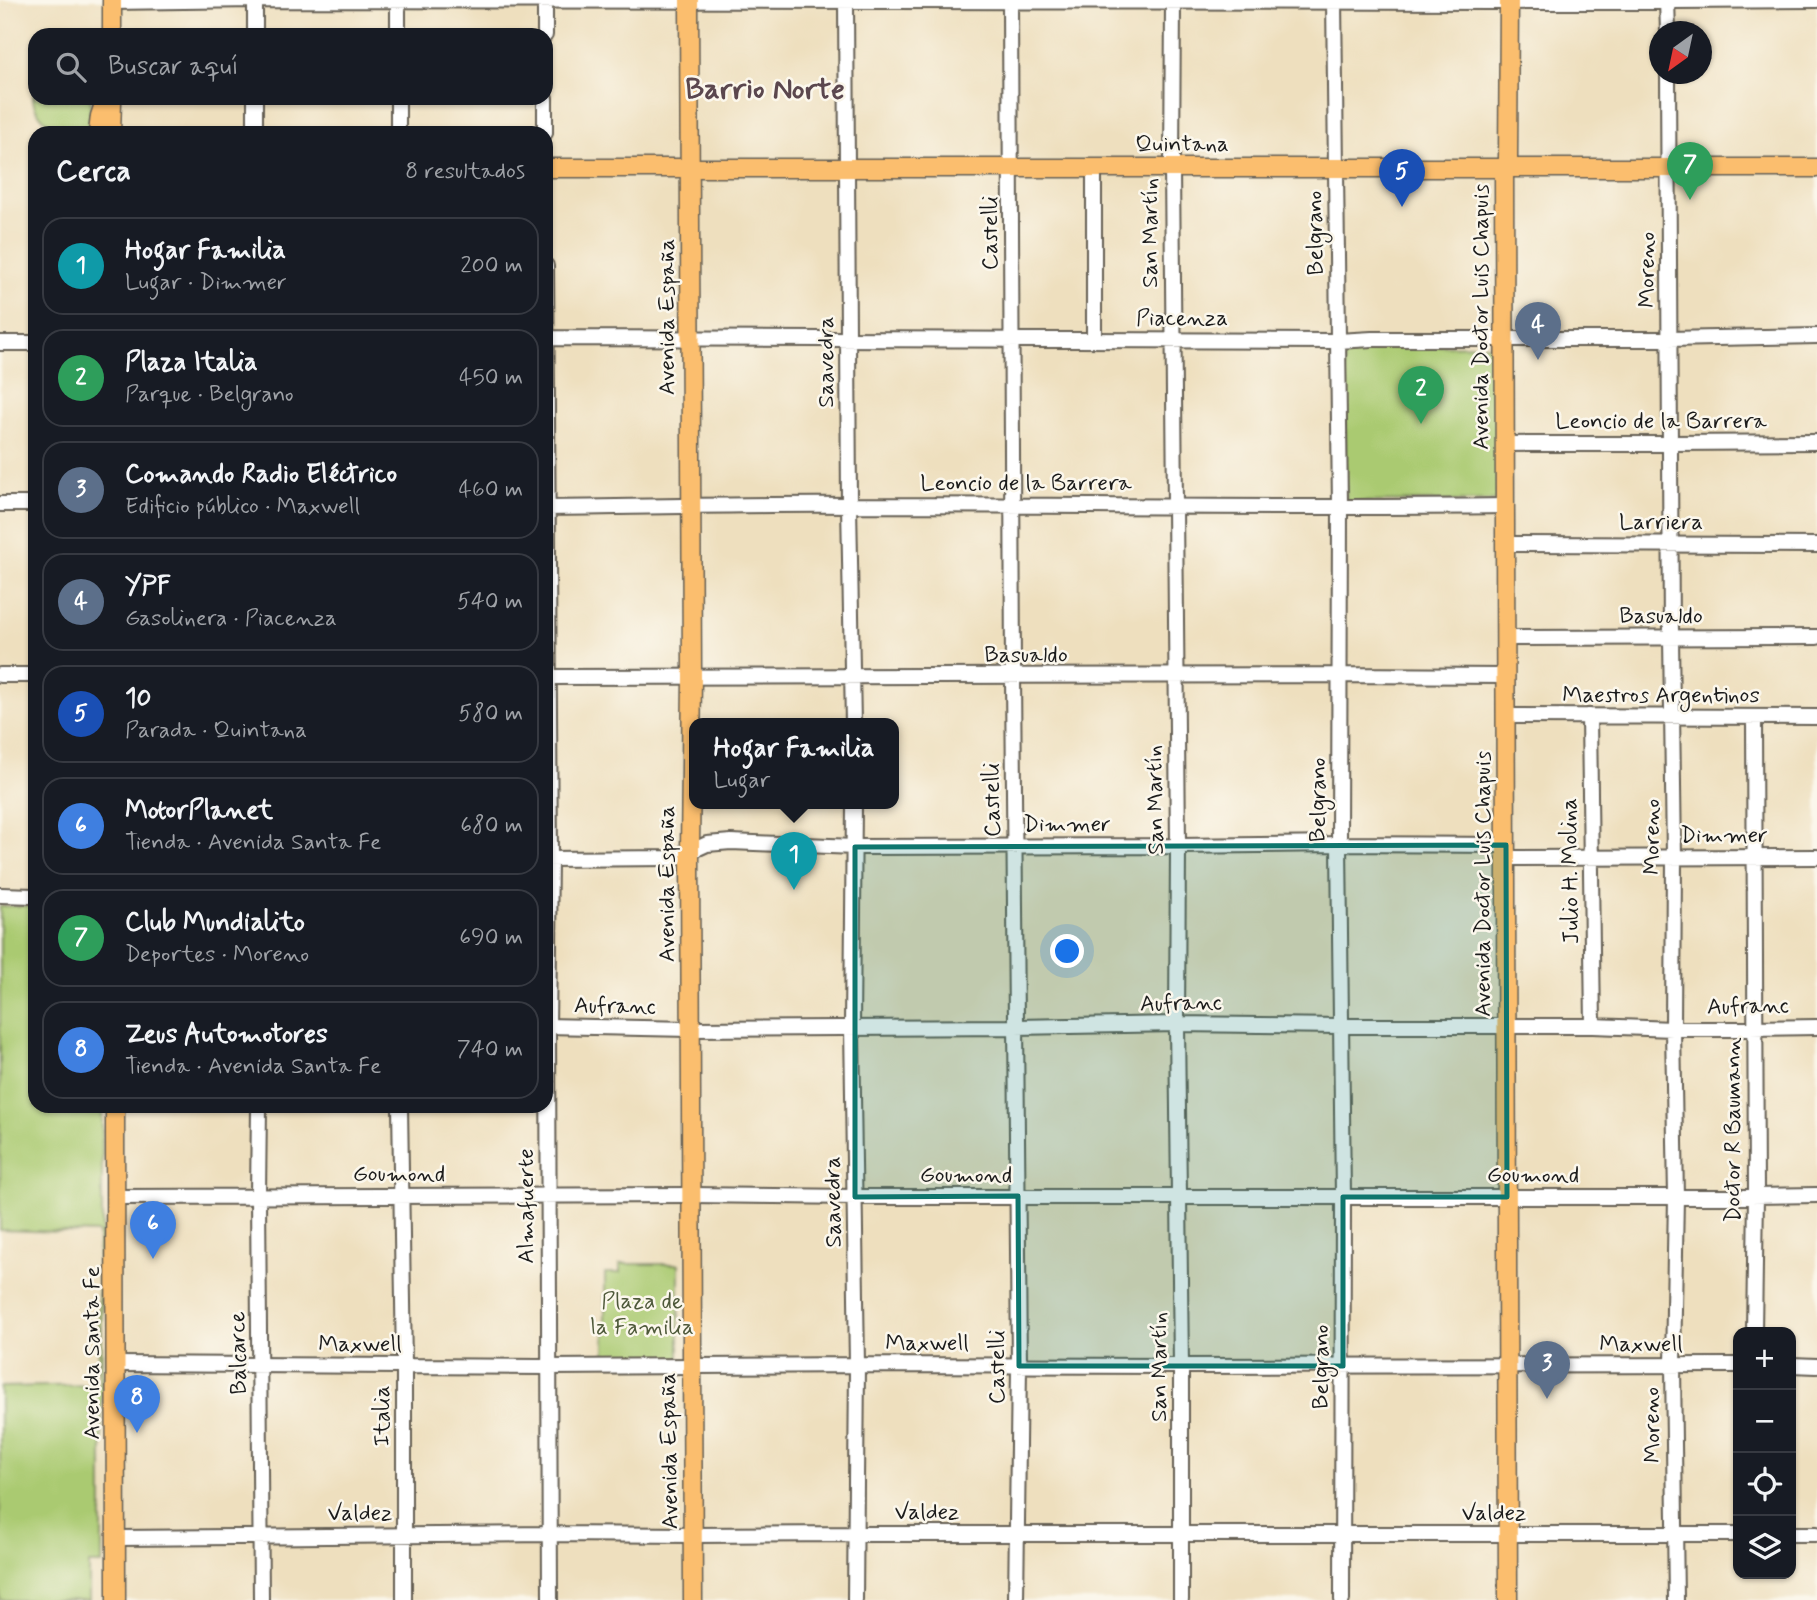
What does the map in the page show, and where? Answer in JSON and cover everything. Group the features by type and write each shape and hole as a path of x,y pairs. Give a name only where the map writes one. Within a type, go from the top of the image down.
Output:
{"main road":[{"path":"112,1 112,28"},
{"name":"Avenida España","path":"689,1 692,718"},
{"name":"Avenida Doctor Luis Chapuis","path":"1504,1 1498,160 1504,169 1508,1600"},
{"path":"99,126 104,105"},
{"path":"111,126 112,105"},
{"name":"Quintana","path":"553,168 1817,168"},
{"name":"Avenida España","path":"690,809 693,1600"},
{"name":"Avenida Santa Fe","path":"115,1113 116,1600"}],"street":[{"path":"255,0 255,28"},
{"path":"398,0 398,28"},
{"path":"545,0 545,28"},
{"name":"Belgrano","path":"1334,0 1340,508 1342,1600"},
{"path":"1667,0 1668,21"},
{"path":"112,1 1817,0"},
{"name":"Saavedra","path":"846,1 847,340 853,718"},
{"name":"Castelli","path":"1010,1 1019,1366 1016,1600"},
{"name":"San Martín","path":"1173,1 1181,1600"},
{"name":"Moreno","path":"1668,84 1676,1197 1673,1366 1676,1600"},
{"path":"255,105 255,126"},
{"path":"398,105 398,126"},
{"path":"545,105 545,126"},
{"path":"1094,168 1094,340"},
{"name":"Piacenza","path":"553,338 1338,341 1817,336"},
{"path":"0,343 28,343"},
{"name":"Leoncio de la Barrera","path":"1505,444 1817,442"},
{"path":"0,504 28,504"},
{"name":"Leoncio de la Barrera","path":"553,508 849,505 1340,508 1505,506"},
{"name":"Larriera","path":"1505,544 1817,545"},
{"name":"Basualdo","path":"1506,638 1817,637"},
{"path":"0,675 28,675"},
{"name":"Basualdo","path":"553,677 1506,676"},
{"name":"Maestros Argentinos","path":"1506,716 1817,717"},
{"name":"Julio H. Molina","path":"1589,716 1593,1026"},
{"name":"Doctor R Baumann","path":"1754,717 1754,1327"},
{"name":"Saavedra","path":"855,809 852,1027 857,1365 855,1600"},
{"name":"Dimmer","path":"553,859 672,858 707,845 731,842 855,847 1339,844 1592,857 1817,857"},
{"path":"0,895 28,896"},
{"name":"Aufranc","path":"553,1026 1016,1027 1177,1024 1593,1026 1673,1029 1817,1027"},
{"name":"Balcarce","path":"259,1113 261,1600"},
{"name":"Italia","path":"400,1113 404,1600"},
{"name":"Almafuerte","path":"548,1113 550,1600"},
{"name":"Goumond","path":"115,1197 1817,1195"},
{"name":"Maxwell","path":"116,1364 548,1367 1733,1366"},
{"path":"1796,1366 1817,1366"},
{"name":"Valdez","path":"116,1538 550,1534 1733,1534"},
{"path":"1796,1534 1817,1534"}],"highlighted area":[{"path":"1506,845 1507,1197 1343,1197 1343,1366 1019,1366 1018,1196 855,1197 855,847"}],"green space":[{"path":"34,105 90,105 89,126 51,126"},
{"path":"1497,345 1497,501 1346,502 1344,347"},
{"path":"0,906 28,906 28,1113 102,1113 102,1564 89,1564 89,1600 0,1600 0,1387 99,1385 98,1233 0,1230"},
{"name":"Plaza de la Familia","path":"620,1264 679,1264 679,1359 605,1359 605,1273 620,1273"}],"place":[{"name":"Club Mundialito","path":"1690,200"},
{"name":"10","path":"1402,207"},
{"name":"YPF","path":"1538,360"},
{"name":"Plaza Italia","path":"1421,424"},
{"name":"Hogar Familia","path":"794,890"},
{"name":"MotorPlanet","path":"153,1259"},
{"name":"Comando Radio Eléctrico","path":"1547,1399"},
{"name":"Zeus Automotores","path":"137,1433"}],"district":[{"name":"Barrio Norte","path":"765,88"}]}
